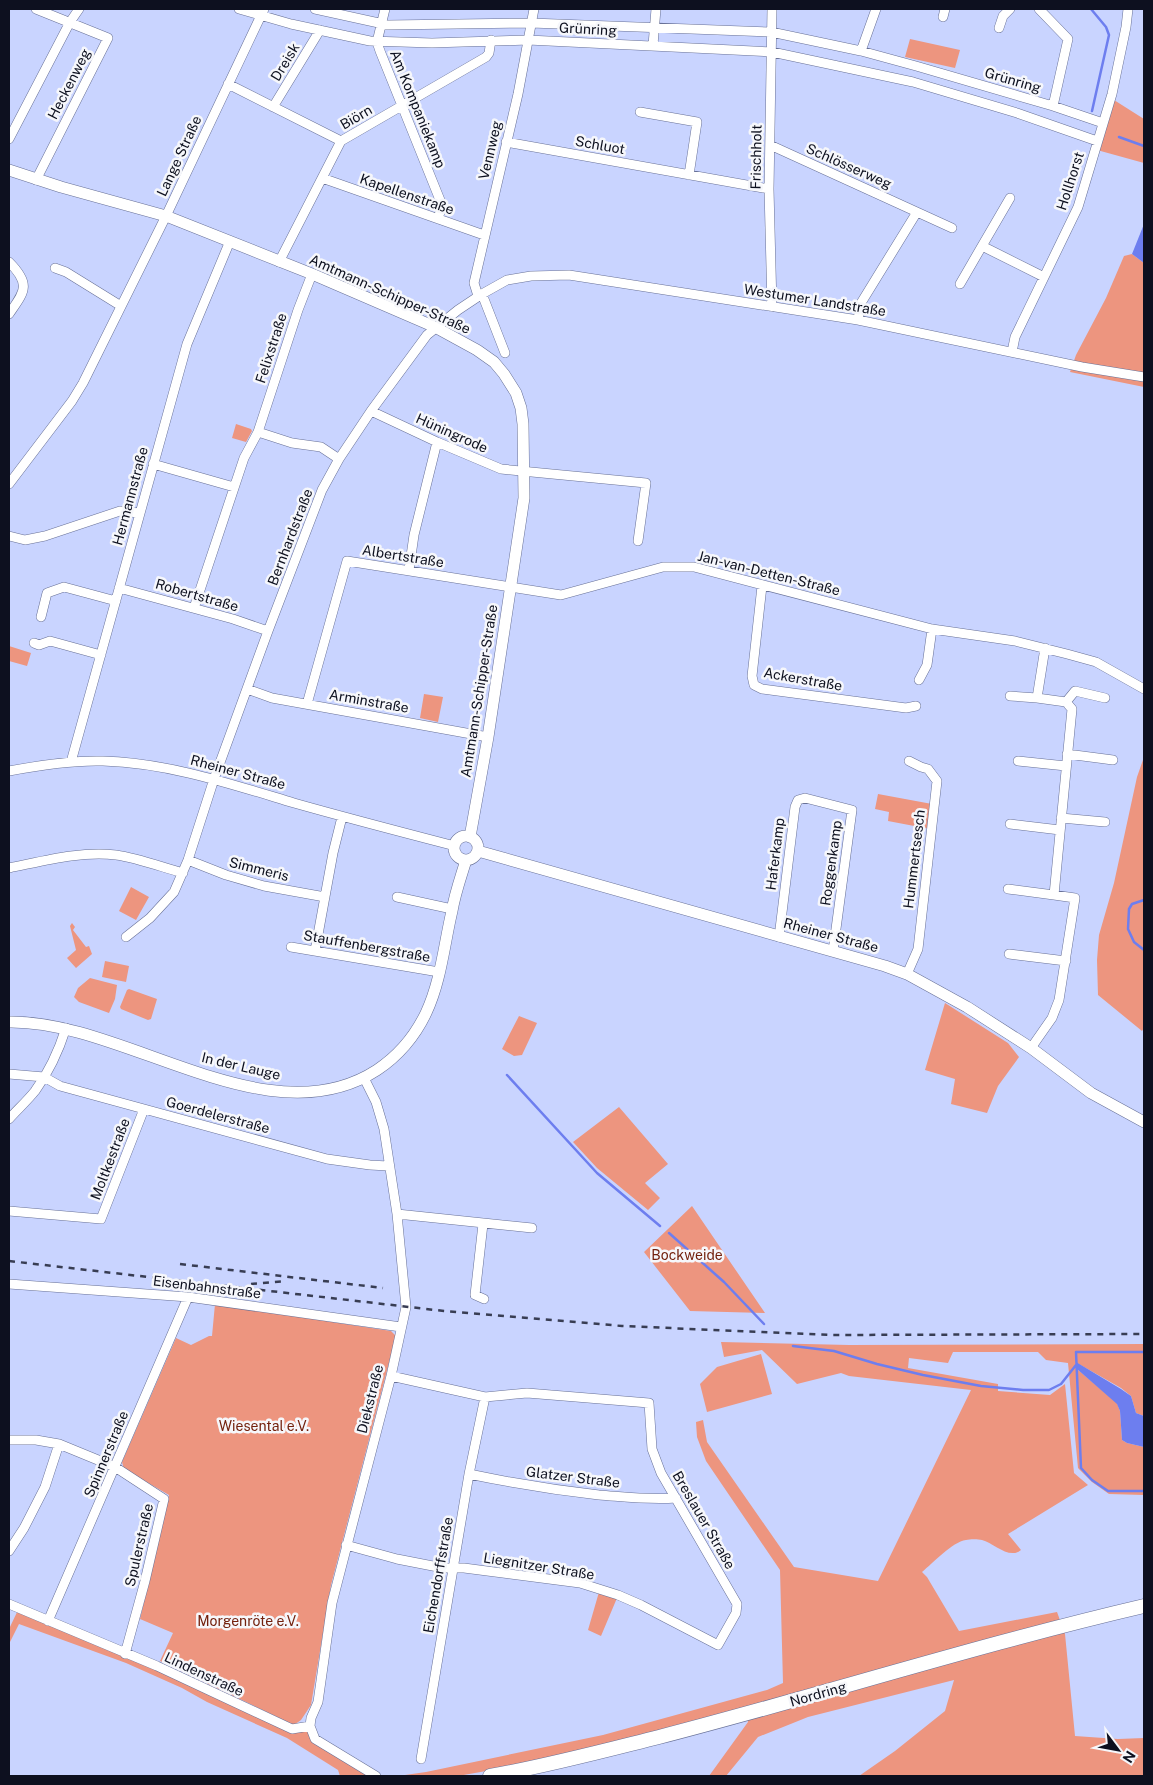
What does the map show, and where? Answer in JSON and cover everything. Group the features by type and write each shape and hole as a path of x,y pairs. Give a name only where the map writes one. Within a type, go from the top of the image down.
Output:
{"main road":[{"name":"Nordring","path":"490,1776 594,1753 747,1714 1085,1620 1144,1606"}],"street":[{"path":"36,9 70,22"},
{"path":"9,139 70,22 79,9"},
{"name":"Grünring","path":"239,9 262,13 320,30 377,42 432,43 528,40 772,52 913,82 1017,113 1097,141"},
{"name":"Grünring","path":"315,9 382,24 531,23 771,32 861,51 916,66 1053,106 1102,123"},
{"name":"Am Kompaniekamp","path":"386,9 377,42 442,205 438,219"},
{"name":"Vennweg","path":"480,295 474,284 534,9"},
{"path":"653,46 656,9"},
{"name":"Frischholt","path":"772,9 769,189 772,307"},
{"path":"861,51 876,9"},
{"path":"999,28 1003,16 1010,9"},
{"path":"1039,9 1068,39 1053,106"},
{"name":"Hollhorst","path":"1012,352 1015,337 1078,207 1112,94 1128,9"},
{"name":"Lange Straße","path":"9,484 72,401 83,383 166,216 262,13"},
{"name":"Heckenweg","path":"36,180 108,38 70,22"},
{"name":"Dreisk","path":"273,107 320,30"},
{"name":"Biörn","path":"279,262 341,141 486,58 489,53 491,40"},
{"path":"913,82 916,66"},
{"path":"228,84 341,141"},
{"path":"640,112 697,122 689,175"},
{"name":"Schluot","path":"506,142 769,189"},
{"name":"Schlösserweg","path":"770,145 952,228"},
{"name":"Amtmann-Schipper-Straße","path":"9,170 36,180 166,216 312,274 435,327 477,350 494,362 510,382 521,408 523,424 524,498 488,737 470,837"},
{"name":"Kapellenstraße","path":"322,178 484,235"},
{"path":"960,284 1010,198"},
{"path":"858,320 861,304 917,212"},
{"name":"Hermannstraße","path":"71,762 187,344 230,241"},
{"path":"982,246 1044,277"},
{"path":"9,262 24,284 24,292 9,314"},
{"path":"55,268 66,272 121,306"},
{"name":"Felixstraße","path":"194,608 244,458 258,432 298,310 312,274"},
{"name":"Westumer Landstraße","path":"435,327 480,295 507,280 530,276 569,275 858,320 1082,367 1144,377"},
{"path":"480,295 505,353"},
{"name":"Bernhardstraße","path":"183,873 214,779 322,490 339,459 371,411 427,335 435,327"},
{"name":"Hüningrode","path":"371,411 501,470 646,483 638,541"},
{"path":"258,432 292,443 321,448 339,459"},
{"path":"409,570 414,535 437,442"},
{"path":"153,464 234,487"},
{"path":"9,536 26,540 45,536 120,511 139,513"},
{"name":"Albertstraße","path":"307,704 347,561 511,586"},
{"name":"Jan-van-Detten-Straße","path":"511,586 561,595 663,567 685,566 711,571 762,586 932,629 1015,641 1045,648 1096,662 1144,688"},
{"name":"Ackerstraße","path":"762,586 752,676 754,685 762,689 792,694 906,708 916,706"},
{"path":"41,617 47,594 64,588 116,601"},
{"name":"Robertstraße","path":"119,588 194,608 268,631"},
{"path":"919,680 927,665 932,629"},
{"path":"34,643 39,645 50,641 101,655"},
{"path":"1038,698 1045,648"},
{"name":"Arminstraße","path":"247,689 272,698 488,737"},
{"path":"1066,702 1075,691 1105,698"},
{"path":"1010,696 1066,702 1072,709 1054,895"},
{"path":"1067,754 1112,760"},
{"name":"Rheiner Straße","path":"9,771 71,762 102,761 140,764 201,775 342,817 455,846"},
{"name":"Hummertsesch","path":"907,974 918,949 937,781 928,768 920,767 909,761"},
{"path":"1018,761 1066,766"},
{"name":"Haferkamp","path":"780,937 794,807 798,800 806,798 852,810"},
{"name":"Roggenkamp","path":"833,951 852,810"},
{"path":"315,951 333,853 342,817"},
{"path":"1061,818 1105,822"},
{"path":"1010,824 1060,830"},
{"path":"470,837 477,842 478,851 473,857 466,860 457,855 455,846 460,838 470,837"},
{"name":"Rheiner Straße","path":"478,851 833,951 907,974 967,1007 1031,1048 1091,1093 1144,1122"},
{"path":"9,868 71,855 96,854 130,858 183,873 174,892 166,903 126,937"},
{"name":"Simmeris","path":"188,860 226,875 264,886 325,897"},
{"name":"In der Lauge","path":"9,1022 44,1024 66,1028 222,1080 252,1087 286,1092 306,1092 328,1090 364,1078 396,1055 415,1032 430,1002 439,972 452,909 466,860"},
{"path":"1008,889 1076,898 1059,1000 1052,1018 1031,1048"},
{"path":"397,898 452,909"},
{"name":"Stauffenbergstraße","path":"291,947 439,972"},
{"path":"1009,954 1066,961"},
{"path":"9,1119 35,1091 44,1077 58,1051 66,1028"},
{"path":"9,1074 44,1077"},
{"name":"Goerdelerstraße","path":"44,1077 60,1086 327,1159 388,1166"},
{"name":"Diekstraße","path":"310,1726 311,1718 318,1702 332,1603 391,1376 406,1307 396,1214 384,1130 380,1112 364,1078"},
{"name":"Moltkestraße","path":"9,1211 101,1219 144,1109"},
{"path":"396,1214 532,1228"},
{"path":"484,1224 475,1295 484,1299"},
{"name":"Eisenbahnstraße","path":"9,1284 188,1297 401,1327"},
{"name":"Spinnerstraße","path":"48,1621 188,1297"},
{"path":"391,1376 485,1397"},
{"name":"Breslauer Straße","path":"485,1397 526,1393 649,1403 652,1449 661,1473 737,1604 736,1613 718,1645"},
{"name":"Eichendorffstraße","path":"420,1759 469,1474 485,1397"},
{"path":"9,1440 36,1440 59,1444 115,1467"},
{"path":"9,1551 24,1528 45,1487 59,1444"},
{"name":"Spulerstraße","path":"115,1467 164,1499 146,1582 125,1654"},
{"name":"Glatzer Straße","path":"469,1474 518,1485 566,1491 649,1500 676,1498"},
{"name":"Liegnitzer Straße","path":"346,1546 443,1568 464,1568 580,1583 641,1605 718,1645"},
{"name":"Lindenstraße","path":"9,1604 157,1666 292,1729 310,1726"},
{"path":"310,1726 315,1739 376,1776"}],"green space":[{"path":"910,39 960,50 955,68 905,57"},
{"path":"1114,100 1144,119 1144,163 1097,150"},
{"path":"1132,254 1144,263 1144,387 1070,372 1076,355 1106,298 1124,256"},
{"path":"236,424 251,429 252,431 246,442 232,438"},
{"path":"9,646 31,653 27,666 9,661"},
{"path":"424,694 443,697 438,722 420,718"},
{"path":"1144,757 1144,1028 1142,1031 1098,995 1097,960 1099,935 1114,883 1137,777"},
{"path":"878,794 932,804 930,829 888,821 889,812 875,809"},
{"path":"131,887 149,897 136,920 119,911"},
{"path":"72,923 75,927 73,930 86,947 89,946 92,954 76,968 67,958 76,950 70,926"},
{"path":"105,961 129,966 126,982 102,977"},
{"path":"90,978 117,985 115,999 109,1013 79,1002 74,997 78,988"},
{"path":"129,989 157,999 151,1019 148,1020 121,1009 120,1007"},
{"path":"945,1003 1008,1043 1019,1057 998,1086 987,1113 951,1104 955,1079 925,1070"},
{"path":"519,1016 537,1023 522,1055 514,1056 502,1049"},
{"path":"619,1107 668,1164 645,1183 660,1198 648,1210 597,1168 573,1142"},
{"name":"Bockweide","path":"692,1206 765,1313 690,1311 644,1252"},
{"name":"Wiesental e.V.","path":"215,1304 391,1331 396,1336 331,1585 311,1705 301,1720 294,1725 160,1661 173,1633 140,1619 169,1495 124,1469 122,1462 176,1338 191,1345 212,1336"},
{"path":"721,1342 849,1345 1144,1344 1144,1416 1136,1413 1131,1396 1121,1388 1077,1363 1077,1369 1117,1403 1120,1411 1122,1440 1144,1447 1144,1495 1109,1494 1092,1482 1078,1468 1068,1363 1046,1360 1038,1352 953,1352 948,1363 909,1358 908,1368 998,1384 998,1391 1050,1395 1065,1384 1074,1473 1088,1485 1008,1534 1021,1550 1016,1553 1007,1552 982,1540 966,1540 949,1549 922,1572 927,1577 959,1631 1057,1612 1065,1634 1075,1736 1118,1739 1144,1738 1144,1776 859,1776 895,1751 945,1711 954,1680 808,1717 758,1737 726,1776 709,1776 748,1722 745,1709 537,1762 458,1776 398,1776 426,1772 603,1735 767,1690 783,1683 780,1570 706,1461 697,1437 696,1422 703,1420 707,1442 794,1567 878,1581 971,1390 849,1376 841,1373 797,1384 762,1350 724,1357"},
{"path":"761,1354 772,1394 707,1412 700,1384 717,1367"},
{"path":"599,1592 617,1598 601,1636 588,1630"},
{"path":"19,1608 291,1729 310,1726 312,1733 376,1776 340,1776 338,1770 287,1738 207,1702 182,1688 126,1663 19,1624 9,1644 9,1629"}],"water":[{"path":"1144,224 1144,263 1132,254"},
{"path":"1076,1362 1131,1396 1136,1413 1144,1416 1144,1447 1122,1440 1120,1411 1117,1404 1077,1369"}],"waterway":[{"path":"1091,9 1106,27 1109,35 1092,111"},
{"path":"1119,137 1144,146"},
{"path":"1144,900 1132,904 1129,909 1128,929 1134,942 1144,950"},
{"path":"507,1075 597,1173 660,1226"},
{"path":"669,1233 724,1282 764,1324"},
{"path":"793,1346 834,1351 923,1375 981,1386 1023,1390 1049,1390 1061,1384 1076,1365"},
{"path":"1144,1352 1076,1352 1081,1468 1092,1480 1108,1491 1144,1491"}],"railway":[{"path":"9,1261 444,1311 622,1326 832,1335 1144,1334"},
{"path":"180,1264 383,1288"},
{"path":"251,1284 286,1281"}],"park label":[{"name":"Morgenröte e.V.","path":"248,1621"}]}
